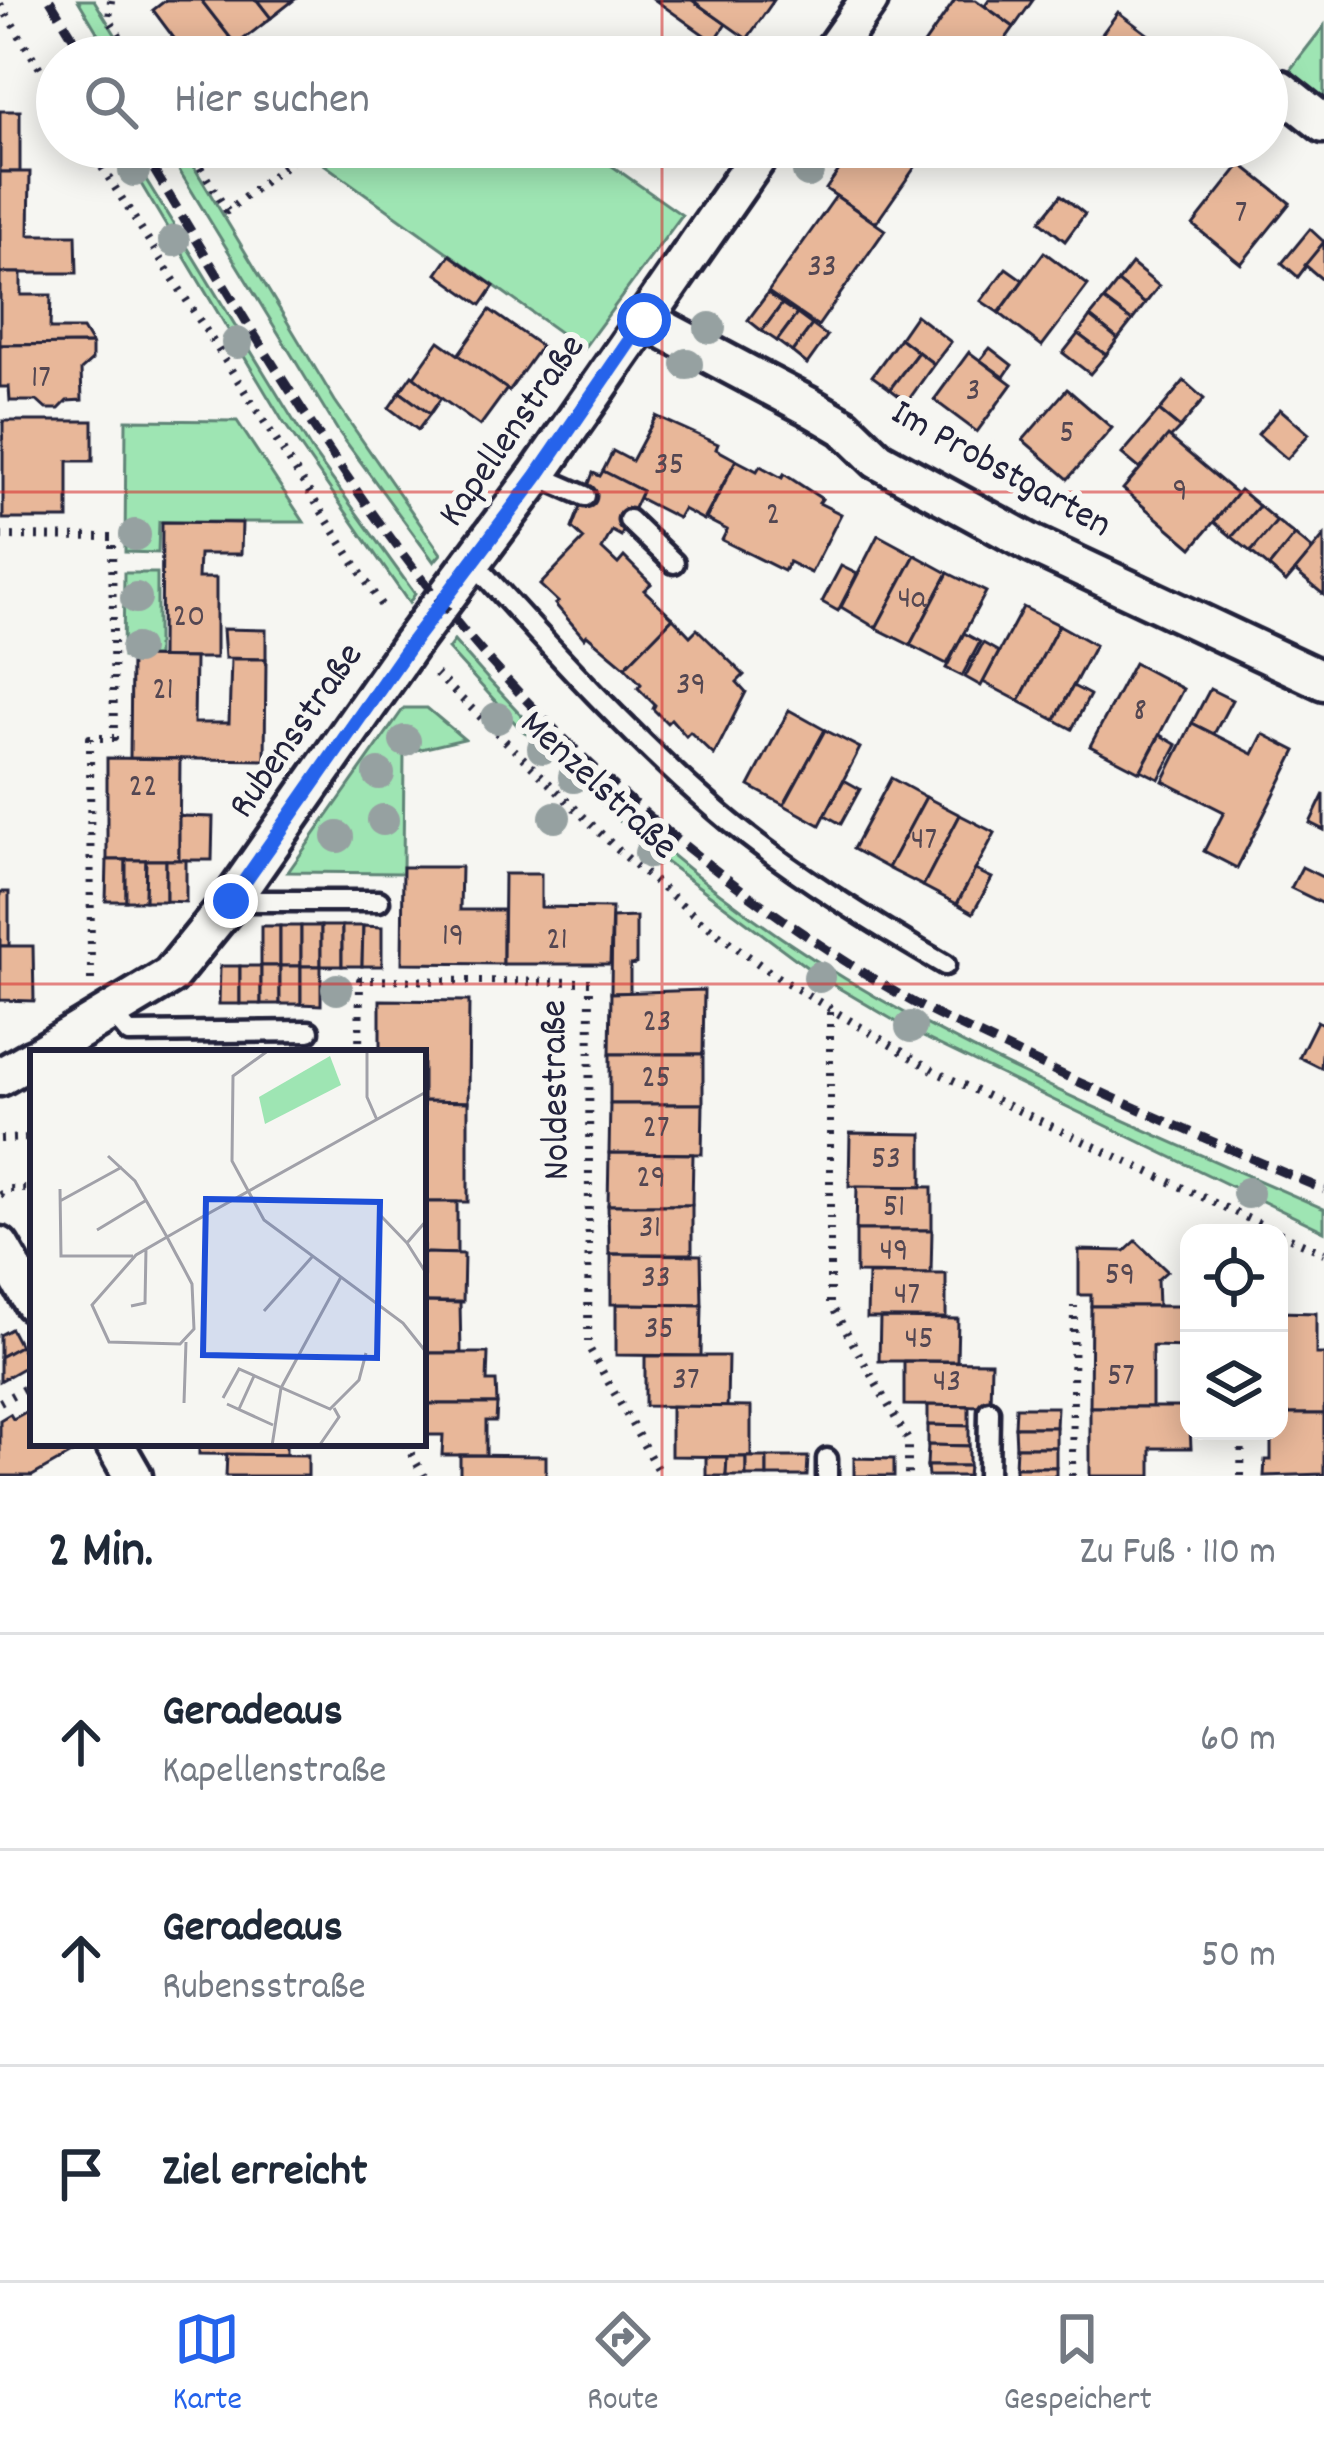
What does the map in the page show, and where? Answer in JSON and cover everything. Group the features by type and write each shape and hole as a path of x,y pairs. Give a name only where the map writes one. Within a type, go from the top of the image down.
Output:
{"street":[{"path":"844,36 869,0"},
{"path":"1288,95 1324,124"},
{"name":"Kapellenstraße","path":"410,645 537,476 750,168"},
{"name":"Im Probstgarten","path":"644,320 810,407 844,427 878,460 1013,533 1324,681"},
{"name":"Rubensstraße","path":"47,1050 170,976 231,901 410,645"},
{"path":"0,1077 30,1060"},
{"path":"0,1246 30,1298"},
{"path":"116,1446 133,1476"}],"lane":[{"path":"537,476 585,496"},
{"path":"629,520 674,563"},
{"path":"473,562 586,686 718,813 852,908 945,965"},
{"path":"231,901 379,901"},
{"path":"101,1020 129,1033 309,1031"},
{"path":"988,1476 989,1412"}],"path":[{"path":"110,0 110,19 120,36"},
{"path":"0,4 36,62"},
{"name":"Menzelstraße","path":"102,168 410,645 465,706 634,864 702,922 830,1011 936,1072 1258,1224"},
{"path":"201,168 227,211 282,168"},
{"path":"0,536 112,538 114,738 90,738 101,1020"},
{"name":"Noldestraße","path":"358,1050 361,980 590,982 589,1346 662,1476"},
{"path":"830,1011 830,1303 908,1440 908,1476"},
{"path":"0,1139 30,1138"},
{"path":"0,1195 9,1189 30,1189"},
{"path":"1244,1218 1244,1224"},
{"name":"Menzelstraße","path":"1288,1237 1324,1253"},
{"path":"1072,1476 1074,1306"},
{"path":"0,1402 30,1386"},
{"path":"1241,1476 1242,1440"},
{"path":"407,1446 424,1476"}],"green space":[{"path":"78,0 94,0 116,36 99,36"},
{"path":"1324,26 1324,104 1288,72"},
{"path":"132,168 139,168 314,454 415,594 409,603 282,420"},
{"path":"178,168 195,168 335,401 441,554 434,562 338,431"},
{"path":"329,168 615,168 682,215 583,349"},
{"path":"126,420 237,421 304,522 159,522 158,553 125,552"},
{"path":"124,573 157,573 157,657 123,657"},
{"path":"454,641 599,791 761,923 878,998 987,1056 1324,1209 1324,1231 917,1034 820,977 655,854 516,724 448,649"},
{"path":"404,708 427,708 464,739 404,753 403,873 288,872"}],"building":[{"path":"166,0 201,0 229,36 172,36 153,10"},
{"path":"201,0 257,0 271,18 248,36 229,36"},
{"path":"257,0 294,0 271,18"},
{"path":"655,0 692,0 726,24 718,36 706,36"},
{"path":"692,0 774,0 749,36"},
{"path":"955,0 976,0 1014,27 1008,36 930,36"},
{"path":"989,0 1033,0 1014,27 985,6"},
{"path":"1118,12 1150,36 1100,36"},
{"path":"0,111 20,111 20,172 0,172"},
{"path":"840,168 914,168 876,223 826,189"},
{"path":"1238,168 1246,168 1290,203 1241,264 1193,225"},
{"path":"0,172 30,172 29,235 76,235 77,273 0,273"},
{"path":"1061,195 1085,214 1065,241 1040,221"},
{"path":"836,196 885,230 818,326 768,292"},
{"path":"1310,229 1324,242 1298,277 1282,263"},
{"path":"1324,242 1324,281 1305,265"},
{"path":"1044,252 1088,285 1042,346 999,313"},
{"path":"450,255 494,286 481,305 437,274"},
{"path":"1132,264 1159,286 1145,304 1118,282"},
{"path":"1006,268 1023,280 999,313 981,301"},
{"path":"0,273 21,273 21,295 51,295 50,329 83,329 92,344 0,345"},
{"path":"1118,282 1145,304 1132,321 1104,300"},
{"path":"768,293 782,304 762,331 748,320"},
{"path":"1104,300 1132,321 1118,339 1090,317"},
{"path":"782,304 797,314 777,341 762,331"},
{"path":"490,310 541,346 509,391 458,355"},
{"path":"797,314 812,325 792,352 777,341"},
{"path":"916,315 951,342 934,364 900,338"},
{"path":"1090,317 1118,339 1106,355 1078,334"},
{"path":"812,325 827,336 807,364 792,352"},
{"path":"1078,334 1106,355 1090,374 1063,353"},
{"path":"900,338 918,352 890,389 872,376"},
{"path":"439,341 507,389 480,426 413,378"},
{"path":"92,344 92,360 81,370 82,400 46,409 37,401 10,401 9,387 0,387 0,345"},
{"path":"990,348 1012,365 1004,377 980,360"},
{"path":"918,352 934,364 907,402 890,389"},
{"path":"969,352 1012,384 977,432 934,400"},
{"path":"412,375 441,398 430,414 400,392"},
{"path":"1184,381 1204,399 1180,428 1159,411"},
{"path":"1067,389 1112,428 1068,479 1023,440"},
{"path":"400,392 430,414 418,430 389,408"},
{"path":"1280,409 1309,434 1287,459 1258,434"},
{"path":"1159,411 1180,428 1140,469 1122,454"},
{"path":"656,416 718,444 716,449 736,460 704,520 683,509 678,518 639,498 642,491 603,471 613,451 632,461"},
{"path":"3,421 93,421 93,461 68,461 68,519 3,519"},
{"path":"1168,436 1237,494 1192,548 1123,489"},
{"path":"736,460 757,471 760,466 782,478 784,474 822,499 819,503 841,514 811,573 789,562 784,571 722,540 727,530 706,519"},
{"path":"603,471 642,491 621,536 612,531 602,549 618,564 624,557 651,584 644,590 673,618 625,667 587,635 584,638 540,585 584,539 572,528 593,473 600,476"},
{"path":"1240,490 1259,506 1232,537 1214,522"},
{"path":"1259,506 1277,521 1251,552 1232,537"},
{"path":"1277,521 1295,535 1269,567 1251,552"},
{"path":"162,522 242,523 241,554 199,554 198,578 216,578 216,658 161,658"},
{"path":"878,535 915,555 876,628 841,607"},
{"path":"1295,535 1313,550 1286,582 1269,567"},
{"path":"1324,536 1324,595 1295,571"},
{"path":"915,555 948,573 910,645 876,628"},
{"path":"841,566 857,574 838,611 822,602"},
{"path":"948,573 986,592 947,664 910,645"},
{"path":"1023,607 1059,625 1019,701 983,682"},
{"path":"673,618 690,636 697,629 744,675 737,682 746,692 714,755 671,719 667,723 625,667"},
{"path":"1059,625 1095,645 1055,720 1019,701"},
{"path":"223,629 266,630 266,659 225,658"},
{"path":"964,633 980,642 962,676 946,668"},
{"path":"983,643 999,652 981,686 965,677"},
{"path":"131,657 195,658 194,723 229,723 231,659 266,659 265,760 130,758"},
{"path":"1134,663 1183,689 1140,772 1090,746"},
{"path":"1073,686 1090,695 1072,729 1055,720"},
{"path":"1210,689 1232,700 1214,734 1192,723"},
{"path":"789,710 825,730 784,805 749,786"},
{"path":"1192,723 1253,754 1263,734 1296,751 1237,868 1204,851 1224,812 1163,781"},
{"path":"825,730 860,748 820,825 784,805"},
{"path":"1160,735 1177,745 1159,779 1141,770"},
{"path":"107,758 180,759 179,860 107,860"},
{"path":"891,778 926,797 888,868 853,849"},
{"path":"844,780 860,789 841,824 825,815"},
{"path":"1324,794 1324,830 1310,823"},
{"path":"926,797 960,815 923,886 888,868"},
{"path":"960,815 995,833 957,904 923,886"},
{"path":"179,816 213,817 212,860 179,860"},
{"path":"107,860 126,860 126,901 106,901"},
{"path":"126,860 146,860 145,901 126,901"},
{"path":"146,860 166,860 166,901 145,901"},
{"path":"166,860 186,860 186,902 166,901"},
{"path":"403,867 461,867 460,910 503,910 503,964 402,963"},
{"path":"1302,867 1324,878 1324,904 1291,888"},
{"path":"975,870 992,878 973,913 957,904"},
{"path":"504,874 541,874 541,907 612,908 610,964 503,964"},
{"path":"0,892 9,892 9,946 0,946"},
{"path":"636,917 636,964 630,965 630,993 611,993 612,918"},
{"path":"261,926 280,926 280,966 261,966"},
{"path":"280,926 301,926 301,966 280,966"},
{"path":"301,926 321,926 321,966 301,966"},
{"path":"321,926 342,926 342,966 321,966"},
{"path":"342,926 363,926 362,966 342,966"},
{"path":"363,926 382,927 382,966 362,966"},
{"path":"0,946 33,946 34,1001 0,1000"},
{"path":"220,966 240,966 240,1004 219,1004"},
{"path":"240,966 261,966 261,1004 240,1004"},
{"path":"261,966 280,966 280,1004 261,1004"},
{"path":"280,966 301,966 301,1004 280,1004"},
{"path":"301,966 321,966 321,1005 301,1004"},
{"path":"704,990 703,1054 610,1054 611,993"},
{"path":"380,1000 469,1001 468,1102 426,1101 426,1050 380,1050"},
{"path":"1317,1021 1324,1025 1321,1068 1299,1057"},
{"path":"610,1054 703,1054 703,1104 610,1104"},
{"path":"426,1101 468,1102 468,1202 426,1202"},
{"path":"610,1104 703,1104 702,1154 609,1153"},
{"path":"850,1133 922,1134 922,1187 849,1186"},
{"path":"609,1153 693,1154 692,1205 608,1205"},
{"path":"857,1186 932,1187 932,1230 856,1230"},
{"path":"426,1202 457,1202 457,1254 426,1253"},
{"path":"608,1205 692,1205 692,1254 609,1254"},
{"path":"856,1230 932,1230 931,1274 856,1273"},
{"path":"1136,1241 1167,1271 1157,1280 1158,1306 1091,1306 1091,1295 1079,1295 1079,1250 1125,1251"},
{"path":"426,1253 464,1254 463,1302 426,1302"},
{"path":"611,1254 701,1255 702,1305 611,1304"},
{"path":"868,1274 946,1274 946,1318 867,1318"},
{"path":"426,1302 460,1303 461,1353 426,1353"},
{"path":"616,1304 702,1305 701,1356 616,1355"},
{"path":"1091,1306 1180,1306 1180,1347 1152,1346 1152,1407 1090,1407"},
{"path":"1288,1312 1316,1313 1316,1354 1324,1354 1324,1414 1288,1414"},
{"path":"880,1318 958,1319 957,1361 879,1361"},
{"path":"11,1329 20,1346 0,1357 0,1335"},
{"path":"20,1346 30,1364 0,1381 0,1357"},
{"path":"426,1353 488,1353 487,1381 496,1381 497,1404 426,1404"},
{"path":"645,1356 728,1356 727,1407 645,1406"},
{"path":"904,1361 991,1362 990,1406 904,1405"},
{"path":"426,1404 497,1404 496,1421 486,1421 486,1455 442,1455 443,1435 426,1435"},
{"path":"928,1405 969,1406 969,1426 928,1425"},
{"path":"671,1406 751,1407 751,1457 671,1456"},
{"path":"1016,1407 1057,1407 1056,1427 1015,1427"},
{"path":"1090,1407 1180,1407 1180,1440 1191,1440 1191,1448 1151,1448 1151,1476 1090,1476"},
{"path":"30,1410 30,1446 74,1446 76,1451 32,1476 0,1476 0,1420 10,1414 13,1419"},
{"path":"1288,1414 1324,1414 1324,1474 1264,1476 1265,1460 1271,1460 1271,1440 1288,1440"},
{"path":"928,1425 969,1426 969,1446 928,1445"},
{"path":"1015,1427 1056,1427 1056,1447 1016,1447"},
{"path":"928,1445 969,1446 969,1466 927,1466"},
{"path":"199,1446 286,1446 286,1455 199,1454"},
{"path":"1016,1447 1056,1447 1056,1467 1015,1467"},
{"path":"227,1454 308,1455 308,1476 226,1476"},
{"path":"460,1455 546,1456 546,1476 460,1476"},
{"path":"706,1457 727,1457 726,1476 706,1476"},
{"path":"727,1457 746,1457 746,1476 726,1476"},
{"path":"746,1457 767,1457 767,1476 746,1476"},
{"path":"767,1457 808,1457 807,1476 767,1476"},
{"path":"854,1458 894,1459 894,1476 854,1476"},
{"path":"927,1466 969,1466 968,1476 928,1476"},
{"path":"1015,1467 1056,1467 1056,1476 1015,1476"}],"railway":[{"path":"50,0 72,36"},
{"path":"153,168 284,382 402,553 492,664 654,820 772,912 910,1000 1082,1083 1324,1190"}],"route":[{"path":"231,901 644,320"}]}
